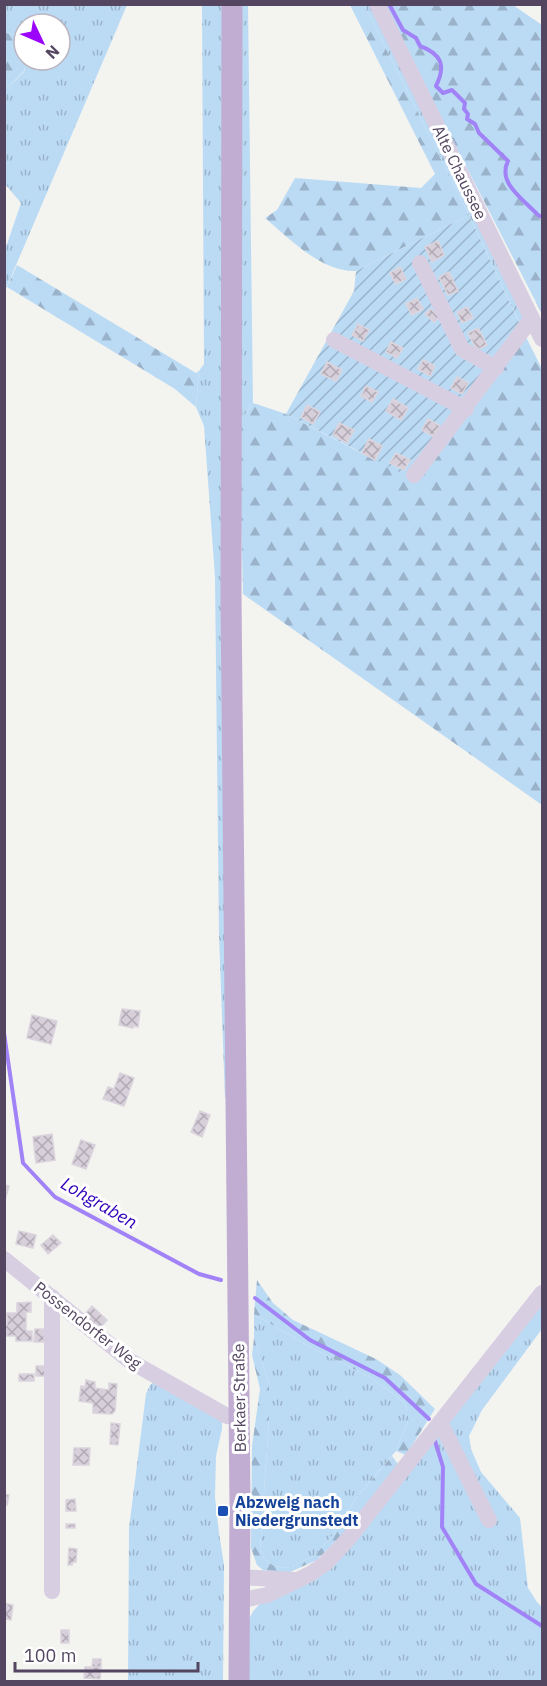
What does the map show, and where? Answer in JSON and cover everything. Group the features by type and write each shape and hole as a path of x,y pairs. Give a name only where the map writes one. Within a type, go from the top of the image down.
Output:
{"main road":[{"name":"Berkaer Straße","path":"232,4 231,597 240,1514 239,1682"}],"street":[{"name":"Alte Chaussee","path":"377,4 543,339"},
{"path":"420,263 462,349 496,368"},
{"path":"414,475 466,409 532,318"},
{"path":"334,339 466,409"},
{"name":"Possendorfer Weg","path":"4,1259 130,1360 227,1416 239,1416"},
{"path":"238,1601 267,1595 326,1563 349,1538 543,1293"},
{"path":"52,1297 52,1591"},
{"path":"440,1422 489,1520"},
{"path":"239,1577 296,1580"}],"green space":[{"path":"248,4 253,403 239,423 239,5"},
{"path":"4,5 127,5 5,291 5,250 21,203 5,184 5,85 8,87 24,72 72,72 72,12 12,12 12,34 5,31"},
{"path":"202,5 222,5 228,1096 225,1098 219,935 215,577 204,426 196,407 199,371 204,364"},
{"path":"350,5 364,5 469,215 356,271 343,270 318,260 265,218 277,210 295,178 421,188 435,174"},
{"path":"364,5 370,5 528,320 522,328 469,215"},
{"path":"383,5 513,5 542,25 542,314"},
{"path":"4,31 12,34 12,72 23,72 8,87 5,85"},
{"path":"469,215 525,335 417,481 286,414 354,291 356,271"},
{"path":"17,265 196,373 199,371 196,407 175,389 7,287"},
{"path":"525,335 542,369 542,805 243,594 239,423 253,403 286,414 375,460"},
{"path":"257,1280 273,1303 293,1320 376,1359 400,1375 435,1409 406,1455 396,1451 408,1421 408,1410 403,1401 369,1377 308,1346 254,1314"},
{"path":"542,1304 542,1329 482,1410 469,1436 471,1449 481,1472 520,1518 528,1588 542,1607 542,1681 246,1682 245,1640 253,1611 268,1599 296,1589"},
{"path":"254,1314 308,1346 369,1377 403,1401 408,1410 408,1421 396,1451 357,1497 332,1536 314,1556 288,1568 274,1566 265,1560 260,1550 269,1420 269,1384 254,1338"},
{"path":"254,1338 269,1384 269,1420 260,1550 265,1560 274,1566 288,1568 314,1556 332,1536 357,1497 392,1456 398,1464 347,1530 317,1560 288,1573 263,1570 257,1565 251,1548 252,1446 260,1389 252,1355"},
{"path":"154,1382 222,1420 216,1456 215,1497 224,1565 223,1681 128,1682 129,1528 146,1394"}],"building":[{"path":"438,241 444,255 432,262 425,247"},
{"path":"400,267 406,279 396,284 390,273"},
{"path":"449,272 458,291 448,295 439,277"},
{"path":"417,298 423,309 412,315 406,304"},
{"path":"467,307 473,318 462,323 457,312"},
{"path":"431,309 439,317 434,322 425,314"},
{"path":"358,324 369,330 363,341 352,335"},
{"path":"478,328 487,345 477,350 468,333"},
{"path":"391,342 403,348 397,358 386,352"},
{"path":"423,360 435,366 430,376 418,369"},
{"path":"327,362 342,370 336,381 321,374"},
{"path":"457,377 468,383 462,394 451,388"},
{"path":"366,386 378,392 372,402 361,396"},
{"path":"393,399 408,408 401,420 386,411"},
{"path":"307,405 320,412 313,424 301,417"},
{"path":"428,419 440,426 433,436 422,430"},
{"path":"339,423 354,430 347,443 333,435"},
{"path":"369,439 382,446 375,460 362,453"},
{"path":"396,453 410,460 404,470 390,463"},
{"path":"122,1009 140,1011 138,1027 119,1025"},
{"path":"32,1015 57,1021 51,1044 27,1038"},
{"path":"120,1073 134,1078 124,1106 103,1099 108,1087 114,1089"},
{"path":"200,1111 210,1115 202,1137 191,1132"},
{"path":"52,1134 55,1160 36,1163 33,1137"},
{"path":"81,1140 95,1145 86,1169 72,1164"},
{"path":"4,1185 9,1186 5,1200 4,1199"},
{"path":"19,1231 36,1235 33,1248 16,1244"},
{"path":"53,1235 61,1243 48,1254 41,1245"},
{"path":"31,1302 31,1312 26,1312 26,1331 32,1331 32,1341 16,1341 16,1336 4,1336 7,1313 17,1313 17,1303"},
{"path":"92,1306 107,1320 99,1329 84,1315"},
{"path":"35,1329 44,1329 44,1342 34,1342"},
{"path":"36,1366 45,1366 45,1376 36,1376"},
{"path":"19,1374 34,1374 34,1381 19,1381"},
{"path":"86,1380 95,1382 95,1388 109,1390 109,1383 117,1384 115,1411 112,1414 93,1413 93,1403 79,1401 81,1386 85,1387"},
{"path":"111,1423 120,1424 118,1445 110,1444"},
{"path":"74,1448 90,1448 89,1465 73,1465"},
{"path":"4,1494 9,1495 7,1505 4,1505"},
{"path":"75,1499 76,1511 66,1511 66,1500"},
{"path":"66,1524 75,1524 75,1528 66,1528"},
{"path":"69,1548 77,1549 76,1562 72,1565 68,1565"},
{"path":"4,1603 13,1605 11,1620 4,1619"},
{"path":"61,1630 69,1630 69,1643 61,1643"},
{"path":"93,1659 101,1659 101,1667 92,1667"},
{"path":"85,1667 101,1667 100,1679 84,1678"}],"waterway":[{"path":"389,4 403,30 416,38 420,46 433,53 440,61 441,72 436,86 443,93 452,90 465,103 467,119 475,124 479,133 508,161 506,176 513,190 542,217"},
{"name":"Lohgraben","path":"4,1033 23,1163 55,1197 199,1274 221,1280"},
{"name":"Lohgraben","path":"255,1298 310,1340 385,1378 429,1419"},
{"name":"Lohgraben","path":"435,1441 443,1467 442,1527 476,1584 542,1626"}],"place":[{"name":"Abzweig nach Niedergrunstedt","path":"223,1511"}]}
